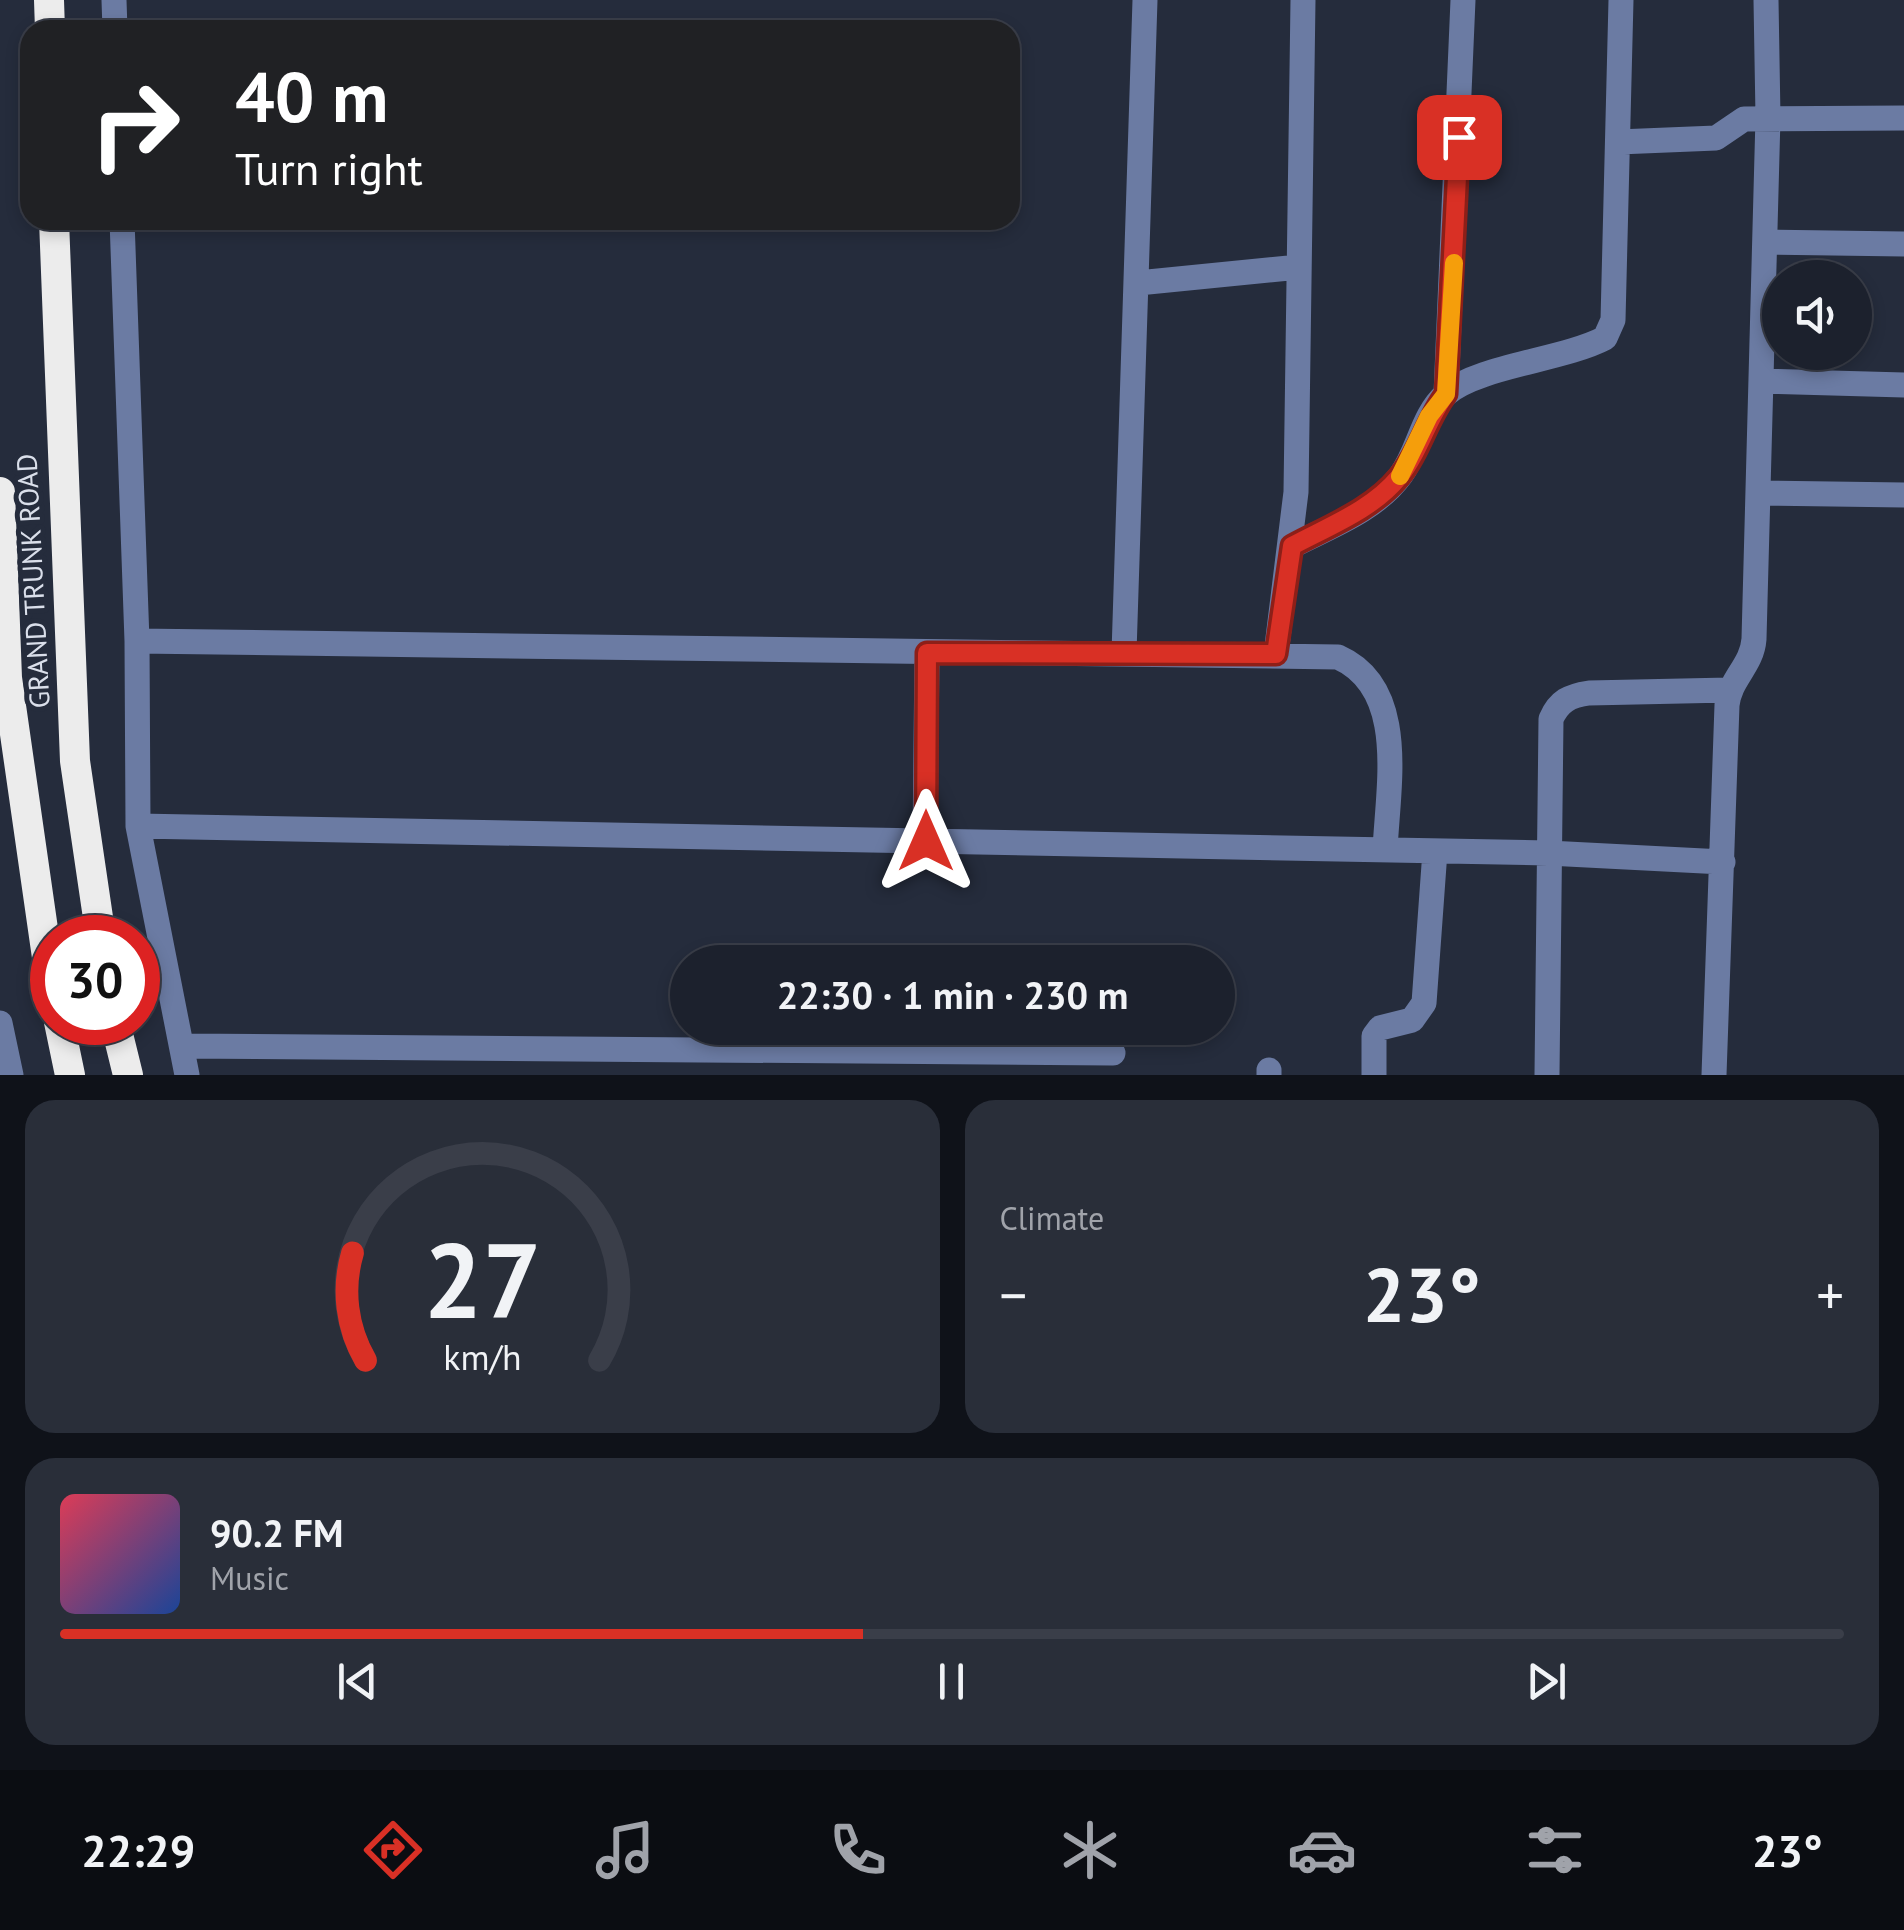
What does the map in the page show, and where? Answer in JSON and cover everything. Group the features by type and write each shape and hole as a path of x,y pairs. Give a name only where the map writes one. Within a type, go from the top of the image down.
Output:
{"highway":[{"name":"GRAND TRUNK ROAD","path":"54,230 74,761 97,915"},
{"name":"GRAND TRUNK ROAD","path":"0,492 7,678 41,915"},
{"path":"64,1045 70,1075"},
{"path":"120,1045 128,1075"}],"street":[{"path":"1124,653 1145,0"},
{"path":"1276,654 1292,546 1302,0"},
{"path":"1446,394 1463,0"},
{"path":"1292,546 1372,504 1401,475 1429,416 1446,394 1470,381 1605,338 1613,320 1621,0"},
{"path":"1714,1075 1729,690 1753,653 1768,117 1766,0"},
{"path":"1618,142 1716,138 1744,119 1904,118"},
{"path":"122,230 137,641 138,826 187,1075"},
{"path":"1765,242 1904,244"},
{"path":"1138,283 1299,266"},
{"path":"1762,381 1904,385"},
{"path":"1758,493 1904,495"},
{"path":"137,641 1338,657 1362,668 1379,690 1387,740 1385,850"},
{"path":"926,841 927,653"},
{"path":"1547,1075 1551,719 1557,706 1589,692 1729,690"},
{"path":"138,826 1548,853 1723,862"},
{"path":"1374,1075 1374,1036 1380,1028 1412,1020 1424,1003 1435,851"},
{"path":"0,1024 11,1075"},
{"path":"182,1046 1113,1052"}],"slow traffic":[{"path":"1400,476 1429,416 1446,394 1454,263"}],"route":[{"path":"926,841 927,653 1276,654 1292,546 1372,504 1401,475 1429,416 1446,394 1459,137"}]}
